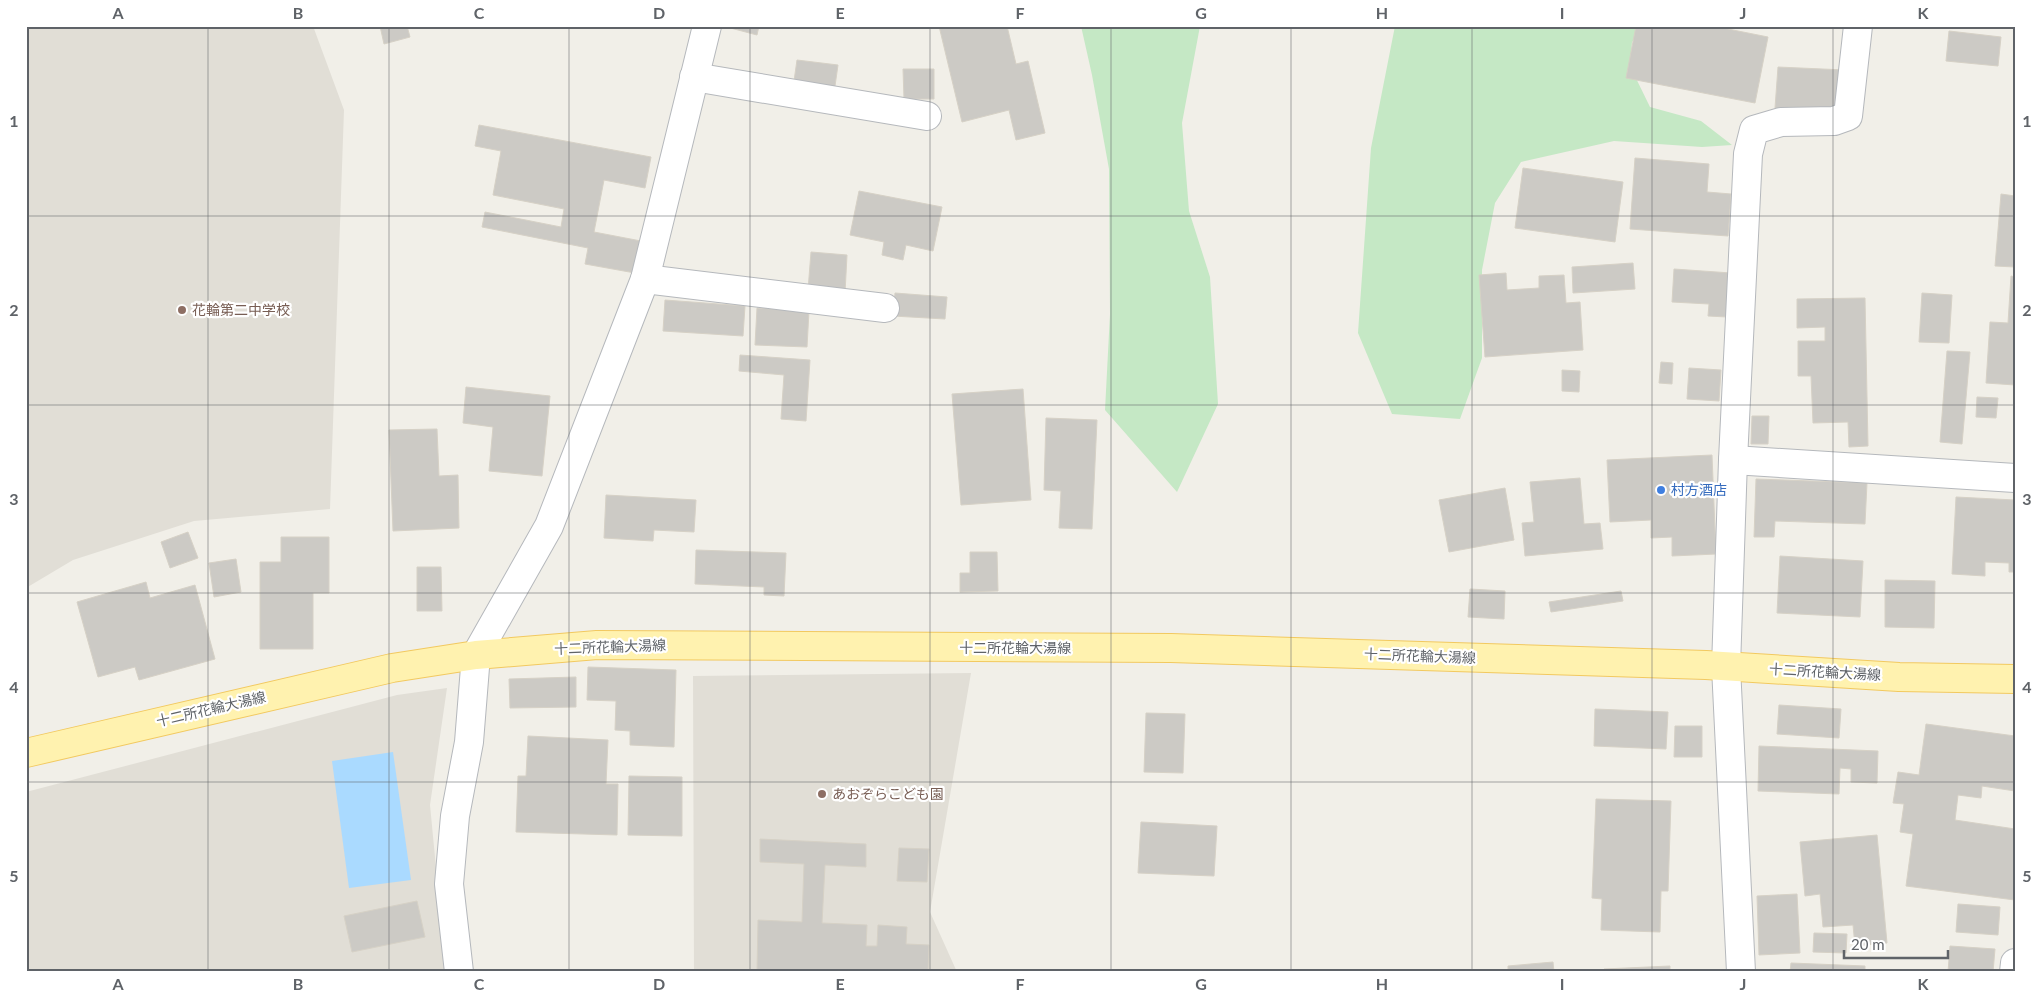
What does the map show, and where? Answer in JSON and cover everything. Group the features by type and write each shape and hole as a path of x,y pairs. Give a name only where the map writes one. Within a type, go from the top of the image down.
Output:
{"main road":[{"name":"十二所花輪大湯線","path":"26,753 392,668 476,655 597,644 1161,648 1726,667 1899,677 2015,679"}],"street":[{"path":"459,972 449,884 455,816 469,742 476,655 549,526 645,278 707,26"},
{"path":"1741,972 1726,667 1733,460 1748,154 1754,130 1780,122 1834,121 1848,116 1858,26"},
{"path":"694,77 927,116"},
{"path":"645,278 885,308"},
{"path":"1733,460 2015,478"},
{"path":"2014,972 2015,963"}],"shaded area":[{"name":"花輪第二中学校","path":"26,26 313,26 344,110 330,509 194,521 73,560 26,588"},
{"name":"あおぞらこども園","path":"971,673 930,912 957,972 694,972 693,676"},
{"path":"447,688 430,805 446,972 26,972 26,792 397,695"}],"green space":[{"path":"1081,26 1200,26 1182,123 1189,211 1210,277 1218,404 1177,492 1105,410 1110,314 1109,169"},
{"path":"1395,26 1648,26 1632,42 1630,66 1650,107 1701,121 1732,145 1702,147 1614,141 1521,162 1495,203 1482,270 1482,358 1460,419 1392,414 1358,333 1371,148"}],"water":[{"path":"393,752 411,880 349,888 332,761"}],"building":[{"path":"380,26 407,26 410,37 384,44"},
{"path":"723,26 759,26 757,35"},
{"path":"939,26 1007,26 1016,64 1028,61 1045,133 1016,140 1009,110 962,122"},
{"path":"1636,26 1713,26 1768,37 1755,103 1626,78"},
{"path":"1949,31 2001,37 1998,66 1946,61"},
{"path":"797,60 838,65 834,93 793,88"},
{"path":"1778,67 1845,70 1843,112 1775,108"},
{"path":"903,69 934,69 934,99 904,99"},
{"path":"479,125 651,157 645,188 604,180 594,232 641,241 635,273 585,264 588,248 482,227 485,212 561,227 564,209 493,195 501,151 475,146"},
{"path":"1635,158 1709,164 1707,192 1731,194 1728,236 1630,229"},
{"path":"1523,168 1623,182 1615,242 1515,228"},
{"path":"859,191 942,207 933,251 906,245 903,260 882,255 884,242 850,235"},
{"path":"2001,194 2015,196 2015,267 1995,266"},
{"path":"811,252 847,255 845,293 808,290"},
{"path":"1633,263 1635,289 1573,293 1572,267"},
{"path":"1674,269 1731,273 1727,317 1708,316 1709,304 1672,302"},
{"path":"1506,273 1507,290 1539,288 1539,276 1564,275 1566,303 1580,302 1583,350 1485,357 1479,275"},
{"path":"2011,276 2015,277 2015,385 1986,383 1990,322 2008,323"},
{"path":"895,293 947,297 945,319 893,316"},
{"path":"1922,293 1952,295 1949,343 1919,342"},
{"path":"1865,298 1868,446 1849,447 1848,422 1813,423 1811,376 1798,376 1798,341 1825,341 1825,327 1797,328 1797,299"},
{"path":"665,300 745,306 743,336 663,331"},
{"path":"757,308 809,311 807,347 755,345"},
{"path":"1947,351 1970,352 1962,444 1940,442"},
{"path":"740,355 810,360 806,421 781,419 784,375 739,371"},
{"path":"1661,362 1673,363 1672,384 1659,383"},
{"path":"1689,368 1721,370 1719,401 1687,399"},
{"path":"1562,370 1580,371 1579,392 1562,391"},
{"path":"466,387 550,396 542,476 489,471 493,427 463,423"},
{"path":"1023,389 1031,500 961,505 952,394"},
{"path":"1977,397 1998,398 1996,418 1976,417"},
{"path":"1752,416 1769,416 1768,444 1751,444"},
{"path":"1046,418 1097,420 1092,529 1059,528 1061,491 1044,490"},
{"path":"437,429 439,476 458,475 459,528 393,531 389,430"},
{"name":"村方酒店","path":"1712,455 1716,554 1672,556 1672,537 1651,538 1651,520 1610,522 1607,460"},
{"path":"1580,478 1584,524 1600,523 1603,549 1525,556 1522,523 1534,522 1530,482"},
{"path":"1756,479 1867,483 1865,524 1775,521 1774,537 1754,537"},
{"path":"1505,488 1514,540 1449,552 1439,500"},
{"path":"606,495 696,500 694,532 654,530 653,541 604,538"},
{"path":"1956,497 2015,500 2015,572 2009,572 2009,563 1985,562 1985,576 1952,574"},
{"path":"188,532 198,558 170,568 161,542"},
{"path":"281,537 329,537 329,593 313,593 313,649 260,649 260,562 281,562"},
{"path":"696,550 786,553 784,596 764,595 764,587 695,584"},
{"path":"970,552 997,552 998,591 960,592 960,573 970,573"},
{"path":"1780,556 1863,561 1860,617 1777,613"},
{"path":"236,559 241,592 214,597 209,563"},
{"path":"417,567 441,567 442,611 417,611"},
{"path":"1885,580 1935,581 1934,628 1885,627"},
{"path":"146,582 150,598 195,585 215,659 139,680 135,667 98,677 77,602"},
{"path":"1470,589 1505,591 1504,619 1468,617"},
{"path":"1621,591 1623,601 1551,612 1549,602"},
{"path":"588,667 676,670 674,747 630,745 630,731 615,730 616,701 587,700"},
{"path":"576,677 576,707 510,708 509,679"},
{"path":"1779,705 1841,709 1839,738 1777,734"},
{"path":"1595,709 1668,712 1666,749 1594,746"},
{"path":"1146,713 1185,714 1183,773 1144,772"},
{"path":"1926,724 2015,736 2015,791 1982,786 1981,798 1958,795 1955,820 2015,829 2015,900 1906,886 1913,834 1900,832 1904,804 1893,803 1898,772 1919,775"},
{"path":"1675,726 1702,726 1702,757 1674,757"},
{"path":"528,736 608,740 606,784 618,784 617,835 516,832 518,776 526,776"},
{"path":"1759,746 1878,751 1877,783 1851,782 1851,769 1840,768 1839,794 1758,791"},
{"path":"629,776 682,777 682,836 628,835"},
{"path":"1596,799 1671,801 1668,891 1661,891 1660,932 1601,930 1602,899 1592,898"},
{"path":"1141,822 1217,826 1214,876 1138,873"},
{"path":"1877,835 1887,943 1855,946 1853,925 1823,927 1820,894 1805,896 1800,842"},
{"path":"760,839 866,844 866,867 825,865 822,923 867,925 866,946 877,946 878,925 907,927 906,944 929,945 928,972 757,972 758,920 802,922 804,864 760,862"},
{"path":"899,848 929,849 927,882 897,881"},
{"path":"1797,894 1800,953 1759,955 1757,896"},
{"path":"417,901 425,937 352,952 344,916"},
{"path":"1958,904 2000,907 1998,935 1956,932"},
{"path":"1814,933 1847,934 1846,953 1813,952"},
{"path":"1950,946 1995,949 1993,972 1948,972"},
{"path":"1553,962 1554,972 1508,972 1508,966"},
{"path":"1791,963 1865,966 1865,972 1790,972"},
{"path":"1670,966 1670,972 1604,972 1604,969"}],"place":[{"name":"花輪第二中学校","path":"182,310"},
{"name":"村方酒店","path":"1661,490"},
{"name":"あおぞらこども園","path":"822,794"}]}
